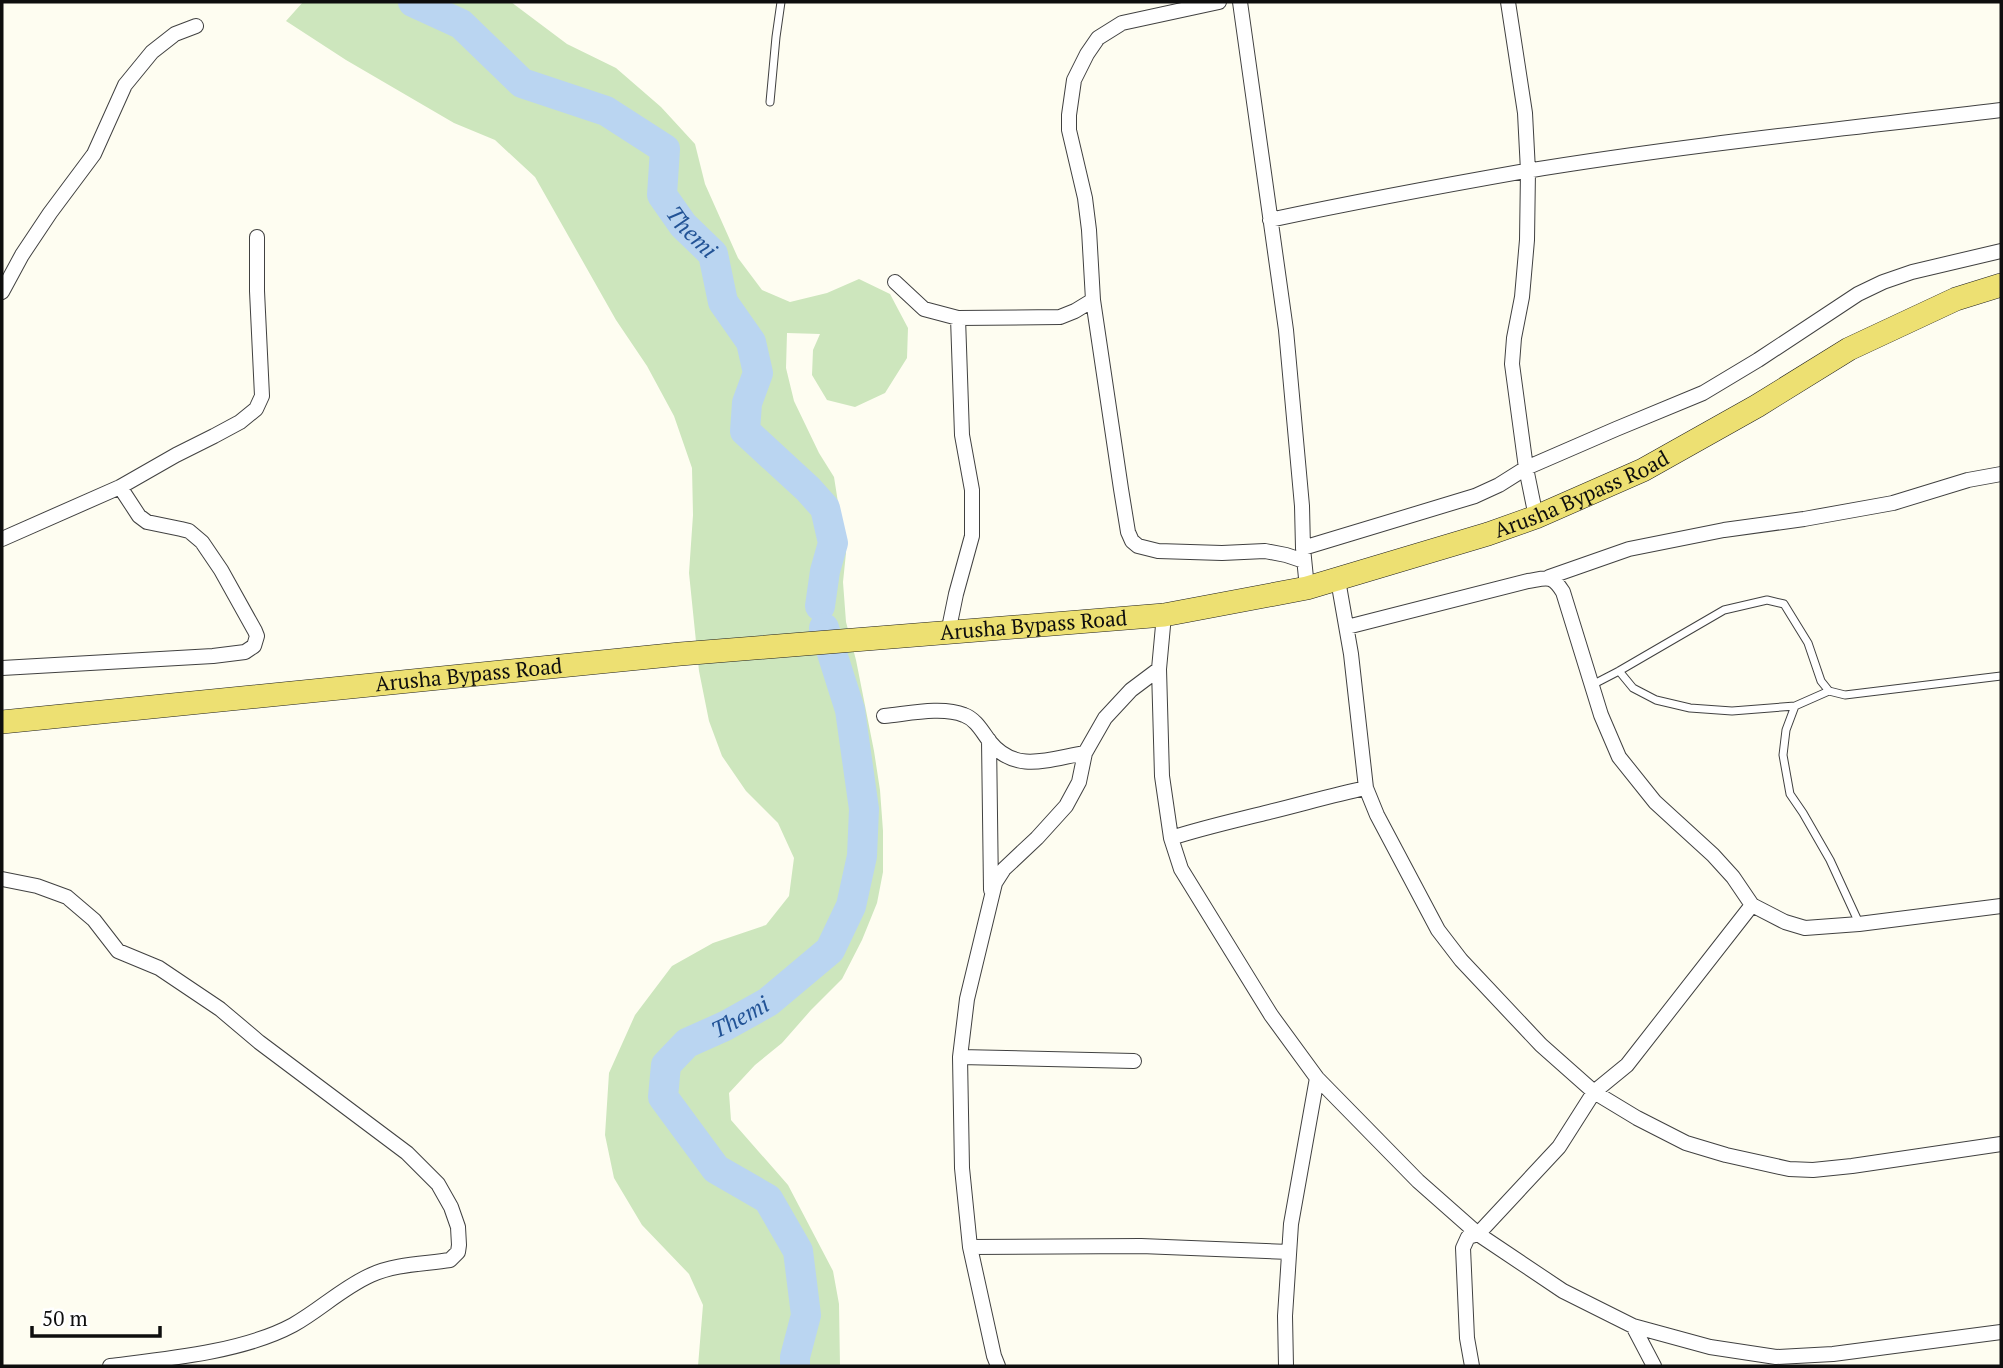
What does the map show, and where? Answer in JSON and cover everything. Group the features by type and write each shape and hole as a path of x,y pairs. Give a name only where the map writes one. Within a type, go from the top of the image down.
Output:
{"main road":[{"name":"Arusha Bypass Road","path":"2,723 680,654 1164,615 1307,588 1536,517 1643,470 1757,406 1849,349 1956,299 2001,285"}],"street":[{"path":"1219,2 1122,23 1098,38 1074,80 1069,130 1090,230 1093,300 1128,532 1138,546 1158,551 1265,551 1286,555 1303,554 1475,496 1526,468 1703,393 1858,294 1883,282 1912,272 2001,251"},
{"path":"1240,2 1287,343 1307,588"},
{"path":"1508,2 1525,113 1528,171 1527,240 1512,364 1526,468 1536,517"},
{"path":"2,292 36,234 94,154 125,85 152,52 175,34 196,26"},
{"path":"1270,220 1528,171 1717,144 2001,110"},
{"path":"2,539 120,487 176,454 240,422 256,409 262,396 257,237"},
{"path":"895,282 924,309 958,318 1060,317 1075,312 1093,300"},
{"path":"948,633 972,537 972,491 962,435 958,318"},
{"path":"1347,627 1549,577 1629,549 1724,530 1893,503 1968,480 2001,474"},
{"path":"2,668 213,656 245,652 254,646 256,631 202,542 189,531 147,522 139,516 120,487"},
{"path":"1549,577 1563,592 1601,715 1619,757 1655,802 1733,877 1752,905 1785,922 1805,928 2001,906"},
{"path":"1338,580 1351,654 1366,788 1377,815 1437,930 1461,960 1541,1045 1594,1092 1686,1143 1789,1169 1813,1170 1852,1166 2001,1144"},
{"path":"1164,615 1159,669 1162,776 1171,838 1181,869 1271,1015 1317,1078 1418,1181 1478,1234 1563,1291 1633,1326 1705,1346 1776,1357 1833,1354 2001,1332"},
{"path":"998,1366 970,1247 962,1168 960,1056 967,999 995,883 1004,869 1066,806 1079,782 1085,753 1105,719 1131,690 1159,669"},
{"path":"884,716 928,711 964,715 973,721 1008,759 1025,762 1085,753"},
{"path":"989,740 991,902"},
{"path":"1171,838 1210,825 1366,788"},
{"path":"2,879 37,886 67,897 94,920 117,951 159,968 220,1009 259,1042 407,1153 438,1184 458,1227 459,1245 455,1257 450,1260 391,1269 371,1275 293,1325 242,1345 110,1366"},
{"path":"1472,1366 1467,1338 1463,1248 1468,1237 1478,1234 1559,1147 1594,1092 1626,1065 1752,905"},
{"path":"960,1056 1134,1061"},
{"path":"1286,1366 1285,1316 1291,1224 1317,1078"},
{"path":"970,1247 1141,1245 1289,1252"},
{"path":"1633,1326 1654,1366"}],"lane":[{"path":"770,102 781,2"},
{"path":"1591,685 1724,610 1767,600 1784,604 1791,613 1808,643 1821,681 1829,691 1845,695 2001,676"},
{"path":"1619,671 1633,688 1656,700 1690,708 1732,711 1795,706 1829,691"},
{"path":"1795,706 1786,730 1783,755 1790,794 1830,860 1859,924"}],"green space":[{"path":"303,2 511,2 567,44 616,68 661,107 695,144 705,184 738,258 762,290 790,302 827,293 859,279 890,294 908,328 907,358 885,393 855,407 827,400 812,375 813,350 820,334 787,333 786,368 794,401 834,477 846,553 843,582 846,622 856,660 880,790 883,872 877,903 842,979 782,1043 755,1065 729,1093 731,1120 788,1185 833,1271 839,1304 840,1366 698,1366 703,1305 689,1274 642,1225 614,1178 605,1135 609,1073 635,1015 672,966 713,943 766,925 789,896 794,858 778,823 746,791 722,756 709,721 699,671 689,573 693,515 692,468 674,416 535,177 495,140 454,123 346,60 286,21"}],"waterway":[{"name":"Themi","path":"413,2 461,24 522,83 606,111 665,149 662,195 683,225 713,254 723,302 751,342 758,373 747,403 745,431 825,508 833,543 825,571 820,606"},
{"name":"Themi","path":"795,1366 806,1315 798,1251 768,1199 716,1169 663,1097 666,1065 687,1043 768,1002 830,950 851,906 862,856 864,809 850,710 824,628"}]}
